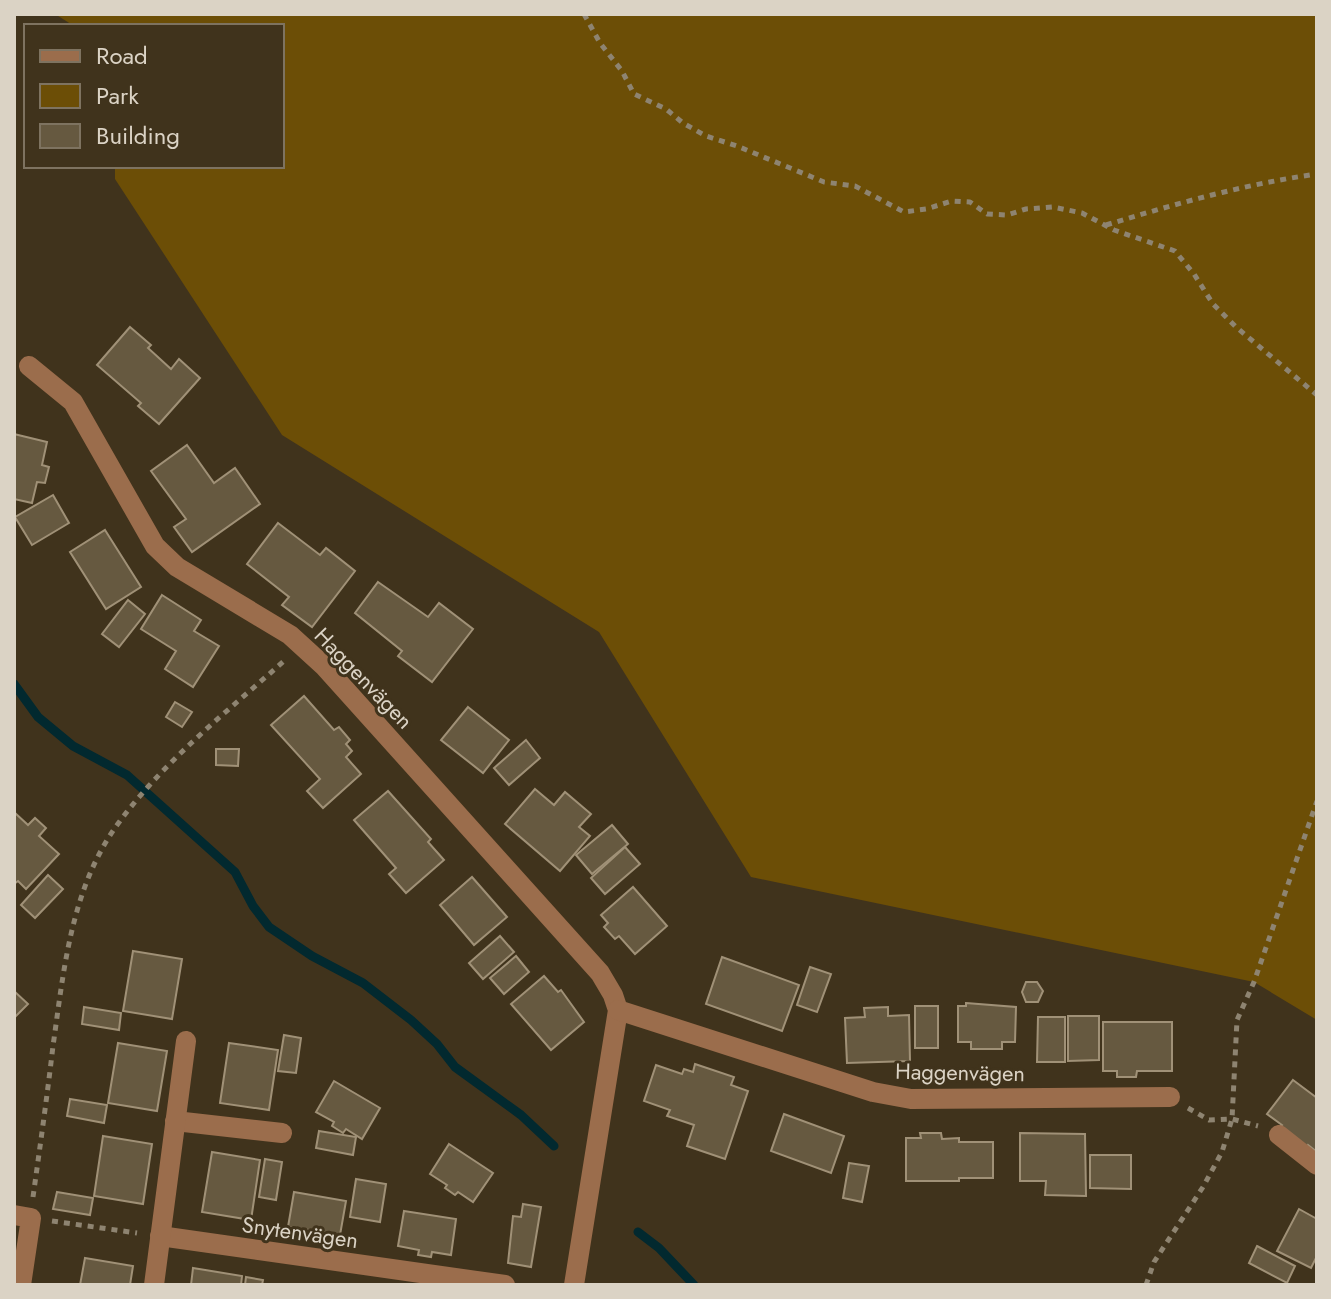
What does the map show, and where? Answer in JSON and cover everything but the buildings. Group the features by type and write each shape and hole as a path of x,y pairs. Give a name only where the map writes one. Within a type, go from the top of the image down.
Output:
{"street":[{"name":"Haggenvägen","path":"29,366 73,402 155,546 177,567 290,635 324,666 600,973 618,1010 873,1092 911,1099 1170,1097"},
{"path":"574,1285 618,1010"},
{"path":"154,1285 186,1041"},
{"path":"175,1121 282,1133"},
{"path":"1279,1135 1317,1165"},
{"path":"21,1285 22,1216"},
{"name":"Snytenvägen","path":"160,1236 434,1280 505,1285"}],"path":[{"path":"584,14 634,94 666,109 706,136 824,182 855,186 904,212 952,201 970,202 987,214 1007,215 1026,209 1053,207 1082,213 1105,225 1175,251 1213,304 1317,395"},
{"path":"1105,225 1168,206 1317,174"},
{"path":"160,1236 22,1216 77,904 96,860 119,822 162,769 300,645"},
{"path":"1146,1285 1154,1262 1222,1152 1232,1119 1237,1020 1254,982 1317,801"},
{"path":"1170,1097 1209,1120 1232,1119 1279,1135"}],"green space":[{"path":"55,14 1317,14 1317,1020 1254,982 751,877 599,632 282,435 115,179 115,168 284,168 284,24 71,24"}],"waterway":[{"path":"14,684 38,717 73,746 127,775 235,872 253,906 269,927 312,956 363,983 411,1020 437,1044 455,1067 521,1115 554,1146"},
{"path":"638,1232 659,1248 694,1285"}]}
